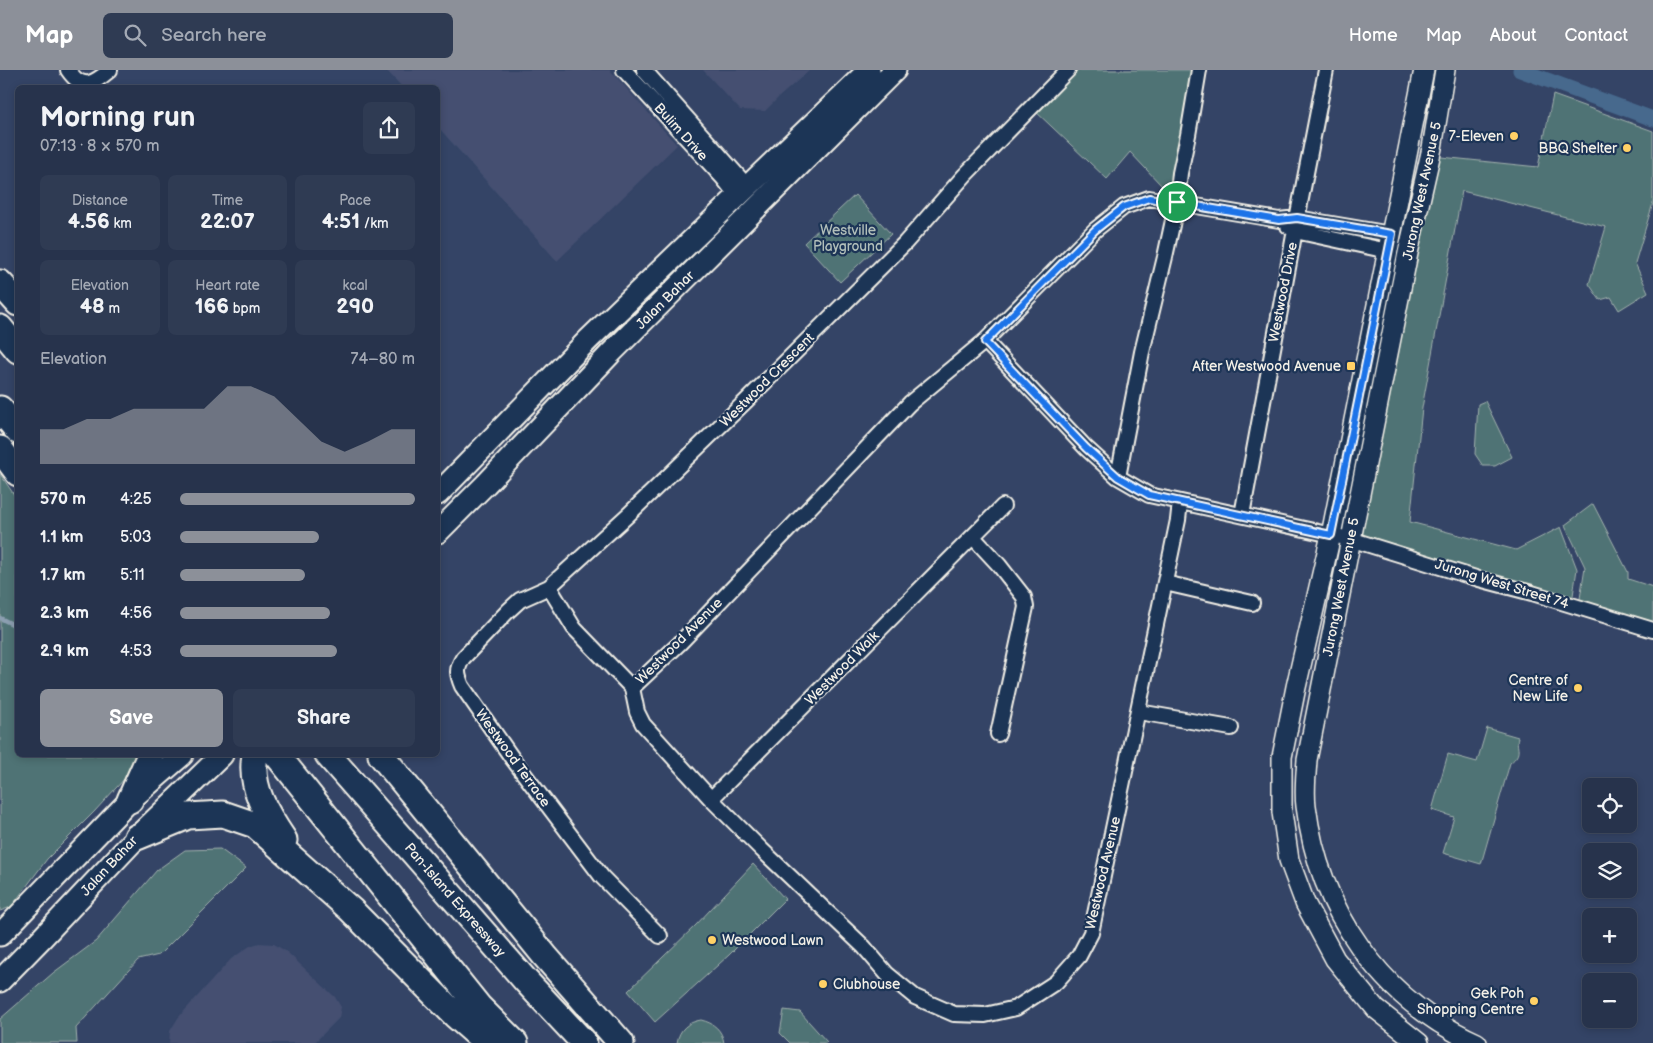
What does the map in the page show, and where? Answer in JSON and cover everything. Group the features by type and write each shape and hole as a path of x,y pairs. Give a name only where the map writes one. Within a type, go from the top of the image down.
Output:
{"highway":[{"path":"0,283 15,300"},
{"path":"0,328 15,346"},
{"path":"0,409 15,427"},
{"path":"0,449 15,469"},
{"path":"130,800 149,757"},
{"path":"255,757 254,786 277,831 299,863"},
{"path":"280,757 480,1007 515,1043"},
{"name":"Pan-Island Expressway","path":"330,757 526,981 584,1043"},
{"path":"383,757 545,956 621,1043"},
{"path":"137,837 188,816 223,814 255,825 351,910 455,1015 487,1043"}],"main road":[{"name":"Jalan Bahar","path":"440,492 588,340 869,70"},
{"name":"Jalan Bahar","path":"440,530 610,354 896,70"},
{"path":"588,340 606,335 612,342 610,354"},
{"path":"0,935 130,800 180,757"},
{"name":"Jalan Bahar","path":"0,981 137,837 220,757"}],"street":[{"path":"68,70 73,78 84,83 94,83 110,70"},
{"name":"Bulim Drive","path":"624,70 723,178 742,191"},
{"name":"Bulim Drive","path":"644,70 742,191"},
{"name":"Westwood Crescent","path":"549,587 628,515 746,402 905,243 965,176 1068,70"},
{"path":"1118,477 1142,352 1177,202 1180,173 1199,70"},
{"name":"Westwood Drive","path":"1242,515 1326,70"},
{"name":"Jurong West Avenue 5","path":"1419,1043 1376,1009 1335,959 1305,902 1289,860 1282,812 1282,757 1331,535 1424,70"},
{"name":"Jurong West Avenue 5","path":"1445,70 1432,148 1350,539 1307,760 1305,805 1316,856 1334,902 1357,944 1390,985 1409,1002 1436,1022 1477,1043"},
{"name":"Westwood Avenue","path":"1180,502 1139,712 1091,933 1079,956 1056,982 1016,1008 985,1015 954,1014 914,997 887,974 864,947 792,880 711,799 643,724 637,712 632,688 686,637 910,404 985,342 1095,230 1124,207 1149,198 1279,220 1390,242"},
{"name":"Jurong West Street 74","path":"985,342 1086,448 1118,477 1149,495 1350,539 1653,630"},
{"name":"Westwood Walk","path":"711,799 1003,506"},
{"path":"973,537 999,565 1024,597 1026,607 998,734"},
{"path":"1165,583 1252,603"},
{"path":"549,587 574,628 632,688"},
{"name":"Westwood Terrace","path":"549,587 520,600 508,611 463,658 457,666 457,674 462,686 512,758 567,832 602,877 660,936"},
{"path":"1139,712 1231,728"}],"shaded area":[{"path":"386,70 610,70 677,145 557,261 440,129 440,85 400,85"},
{"path":"703,70 810,70 765,111 740,110"},
{"path":"259,943 274,944 287,952 335,997 341,1007 339,1018 314,1043 169,1043 170,1031 178,1018 231,959 250,946"}],"green space":[{"path":"1070,70 1199,70 1177,202 1130,152 1107,179 1033,109"},
{"path":"1553,95 1653,131 1653,203 1635,263 1648,292 1619,310 1611,297 1600,300 1589,284 1606,227 1462,191 1422,408 1410,522 1516,550 1561,527 1577,569 1572,602 1350,539 1430,154 1441,157 1538,167"},
{"name":"Westville Playground","path":"855,195 891,234 840,282 804,243"},
{"path":"1485,401 1512,457 1495,466 1483,466 1475,454 1478,404"},
{"path":"0,474 15,496 15,757 139,757 127,776 47,859 11,907 0,911"},
{"path":"1593,504 1628,572 1628,579 1653,587 1653,628 1579,605 1585,567 1565,525"},
{"path":"1487,728 1518,737 1518,753 1510,763 1481,864 1443,853 1454,817 1432,810 1448,754 1477,762"},
{"path":"220,849 246,868 159,955 138,960 76,1028 77,1043 0,1043 0,1019 53,973 96,941 157,870 185,850"},
{"name":"Westwood Lawn","path":"753,864 785,899 729,955 655,1022 628,991 696,925"},
{"path":"784,1010 800,1012 827,1042 790,1043 780,1033"},
{"path":"701,1020 717,1028 724,1043 677,1043 685,1027 692,1022"}],"waterway":[{"path":"1520,70 1653,119"},
{"path":"0,618 15,626"}],"place":[{"name":"7-Eleven","path":"1514,136"},
{"name":"BBQ Shelter","path":"1627,148"},
{"name":"After Westwood Avenue","path":"1351,366"},
{"name":"Centre of New Life","path":"1578,688"},
{"name":"Westwood Lawn","path":"712,940"},
{"name":"Clubhouse","path":"823,984"},
{"name":"Gek Poh Shopping Centre","path":"1534,1001"}],"route":[{"path":"1149,198 1177,202 1279,220 1297,218 1392,234 1331,535 1149,495 1118,477 1086,448 985,342 1095,230 1124,207 1149,198"}]}
